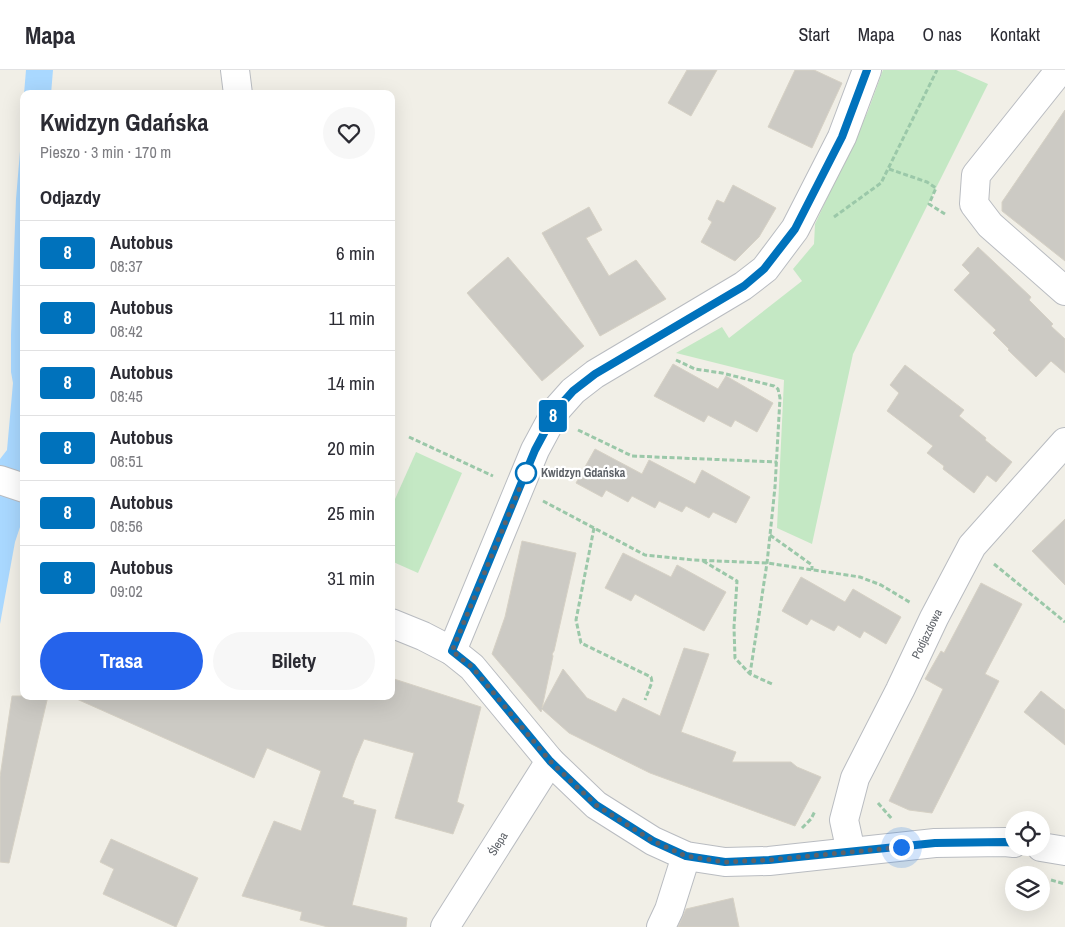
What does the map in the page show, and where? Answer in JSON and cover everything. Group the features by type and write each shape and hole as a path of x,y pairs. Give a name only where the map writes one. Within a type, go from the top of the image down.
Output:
{"street":[{"path":"235,70 238,90"},
{"path":"452,651 535,450 557,409 573,391 595,374 744,286 764,269 795,229 842,137 867,70"},
{"path":"1060,70 976,175 974,204 990,225 1065,291"},
{"name":"Podjazdowa","path":"851,852 844,820 854,778 900,690 934,618 972,546 1065,442"},
{"path":"0,480 20,487"},
{"path":"395,625 452,651 472,667 550,761 596,805 653,841 686,856 725,862 769,860 935,843 1005,842"},
{"name":"Ślepa","path":"445,927 550,761"},
{"path":"1050,848 1065,851"},
{"path":"661,927 669,910 686,856"}],"path":[{"path":"830,220 881,183 937,70"},
{"path":"889,169 927,182 936,188 929,204 945,214"},
{"path":"682,363 695,369 737,376 774,386 778,389 780,398 777,462 767,563 750,674"},
{"path":"576,429 632,456 777,462"},
{"path":"409,437 519,488 645,554 693,560 767,563 860,577 881,585 934,618"},
{"path":"594,528 576,620 581,643 651,677 652,682 645,700"},
{"path":"770,535 812,565 812,570"},
{"path":"972,546 1065,622"},
{"path":"702,560 736,581 735,658 750,674 772,684"}],"green space":[{"path":"883,70 956,70 988,84 853,354 812,544 777,528 784,380 676,353 722,327 729,338 802,281 793,269 814,244 815,224 868,111"},
{"path":"416,452 462,473 418,573 395,563 395,499"}],"water":[{"path":"26,70 53,70 51,90 24,90"},
{"path":"20,151 20,527 15,542 0,624 0,459 7,450 13,383 11,372 11,335 16,199"}],"building":[{"path":"687,70 717,70 691,116 668,103"},
{"path":"795,70 814,70 842,83 812,148 768,127"},
{"path":"1065,110 1065,261 1002,211 1002,202"},
{"path":"733,185 776,208 759,237 735,261 701,242 712,222 708,219 717,200 724,203"},
{"path":"589,207 602,230 586,238 609,276 636,260 666,299 600,336 542,233"},
{"path":"978,247 1031,297 1029,300 1065,339 1065,373 1051,361 1036,377 993,333 996,330 954,290 970,273 962,265"},
{"path":"508,257 584,346 542,381 467,293"},
{"path":"673,364 718,389 726,376 773,403 757,432 735,420 731,427 708,415 704,422 654,396"},
{"path":"905,365 964,410 959,416 1012,462 996,482 987,475 974,493 943,469 944,466 927,453 933,446 887,411 899,393 890,385"},
{"path":"595,449 642,474 649,460 695,484 702,470 750,497 736,523 713,512 709,518 686,506 682,512 659,501 655,508 632,496 628,502 606,490 602,497 576,483"},
{"path":"1065,519 1065,585 1032,551"},
{"path":"522,541 576,553 552,654 542,708 563,669 587,698 616,712 623,698 660,716 684,648 709,654 681,732 736,752 732,762 791,762 797,767 821,777 795,826 650,773 569,733 542,709 541,712 492,654 505,617"},
{"path":"623,553 671,577 677,565 726,592 704,631 635,594 631,601 605,588"},
{"path":"801,577 845,602 853,589 901,617 886,644 864,631 860,638 838,625 834,631 811,619 807,625 782,611"},
{"path":"981,583 1022,604 985,674 999,681 932,813 909,810 889,801 943,689 925,679 941,651 944,653"},
{"path":"395,679 481,707 457,802 464,805 453,834 395,818 414,753 364,739 342,797 354,801 353,804 376,810 352,905 407,918 406,927 328,927 300,920 302,912 242,896 274,821 301,831 321,771 267,748 254,778 79,700 395,700"},
{"path":"1041,691 1065,710 1065,745 1024,712"},
{"path":"12,696 20,696 20,700 47,700 9,863 0,862 0,777"},
{"path":"111,839 198,878 176,927 103,894 114,869 100,862"},
{"path":"733,898 739,927 678,927 686,909"}],"bus line":[{"name":"8","path":"867,70 842,137 795,229 764,269 744,286 595,374 573,391 557,409 535,450 452,651 472,667 550,761 596,805 653,841 686,856 725,862 769,860 935,843 1005,842"}],"place":[{"name":"Kwidzyn Gdańska","path":"526,473"}],"route":[{"path":"526,473 452,651 472,667 550,761 596,805 653,841 686,856 725,862 769,860 901,847"}]}
